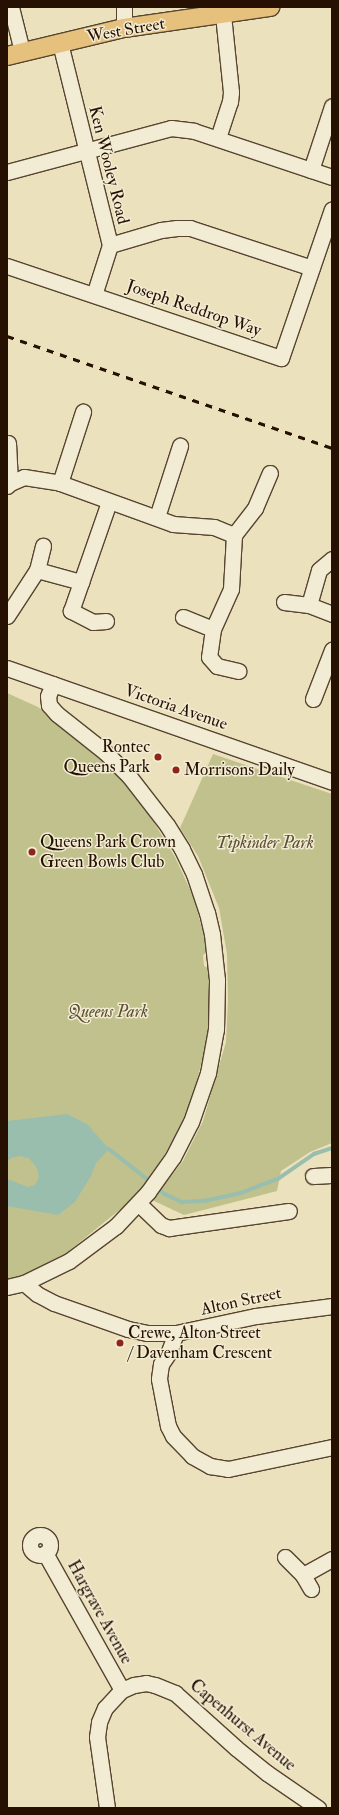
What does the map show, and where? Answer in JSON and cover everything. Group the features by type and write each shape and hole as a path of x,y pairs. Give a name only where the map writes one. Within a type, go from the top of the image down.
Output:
{"main road":[{"name":"West Street","path":"15,54 124,28 270,7"}],"street":[{"path":"12,7 15,54"},
{"path":"124,7 124,28"},
{"path":"218,138 230,102 231,92 223,14"},
{"name":"Ken Wooley Road","path":"60,43 110,245 94,295"},
{"path":"311,170 332,106"},
{"path":"7,172 86,152 170,128 182,128 218,138 332,177"},
{"path":"110,245 160,230 190,228 312,268 332,209"},
{"name":"Joseph Reddrop Way","path":"7,266 281,358 312,268"},
{"path":"60,483 83,412"},
{"path":"8,443 8,485 24,477 60,483 173,524 214,527 234,535"},
{"path":"157,518 180,446"},
{"path":"238,671 217,666 209,657 213,629 231,589 234,535 255,508 270,473"},
{"path":"106,621 93,622 71,611 109,502"},
{"path":"7,616 37,570 43,546"},
{"path":"309,605 319,570 332,559"},
{"path":"37,570 81,582"},
{"path":"284,602 309,605 332,614"},
{"path":"183,617 213,629"},
{"path":"313,699 332,650"},
{"name":"Victoria Avenue","path":"7,668 332,782"},
{"path":"7,1287 24,1283 69,1261 86,1249 116,1226 148,1192 160,1176 173,1157 191,1122 201,1096 213,1053 218,997 212,934 205,906 194,874 182,849 167,825 129,776 105,752 57,714 49,705 48,696 53,684"},
{"path":"313,1176 332,1175"},
{"path":"138,1203 161,1225 169,1228 289,1211"},
{"name":"Alton Street","path":"24,1283 37,1294 54,1303 128,1329 147,1333 176,1334 262,1314 332,1306"},
{"path":"176,1334 168,1354 161,1364 159,1379 168,1426 173,1436 192,1456 210,1466 228,1470 332,1447"},
{"name":"Hargrave Avenue","path":"45,1553 122,1690"},
{"path":"285,1557 303,1575 311,1589"},
{"path":"303,1575 332,1559"},
{"name":"Capenhurst Avenue","path":"122,1690 134,1685 146,1684 155,1685 175,1693 242,1753 298,1796 318,1808"},
{"path":"108,1808 98,1730 105,1708 122,1690"}],"green space":[{"name":"Queens Park","path":"7,693 38,707 94,751 139,798 175,857 193,896 204,935 206,953 203,955 204,966 208,968 211,1015 204,1054 192,1098 176,1136 154,1171 133,1199 65,1254 24,1275 7,1279"},
{"name":"Tipkinder Park","path":"213,754 332,794 332,1143 310,1152 281,1171 277,1191 184,1215 152,1200 183,1161 203,1121 226,1042 228,1000 227,954 219,908 198,856 180,828"}],"shaded area":[{"path":"67,1114 87,1124 109,1149 96,1163 91,1176 75,1202 58,1215 7,1206 7,1179 28,1187 35,1185 39,1177 37,1168 29,1158 19,1156 11,1158 7,1162 7,1121"}],"waterway":[{"path":"155,1186 165,1194 182,1202 204,1201 241,1193 278,1179 314,1154 332,1148"},
{"path":"109,1149 151,1182"}],"railway":[{"path":"7,336 332,448"}],"place":[{"name":"Rontec Queens Park","path":"158,757"},
{"name":"Morrisons Daily","path":"176,770"},
{"name":"Queens Park Crown Green Bowls Club","path":"32,852"},
{"name":"Crewe, Alton Street / Davenham Crescent","path":"120,1343"}]}
